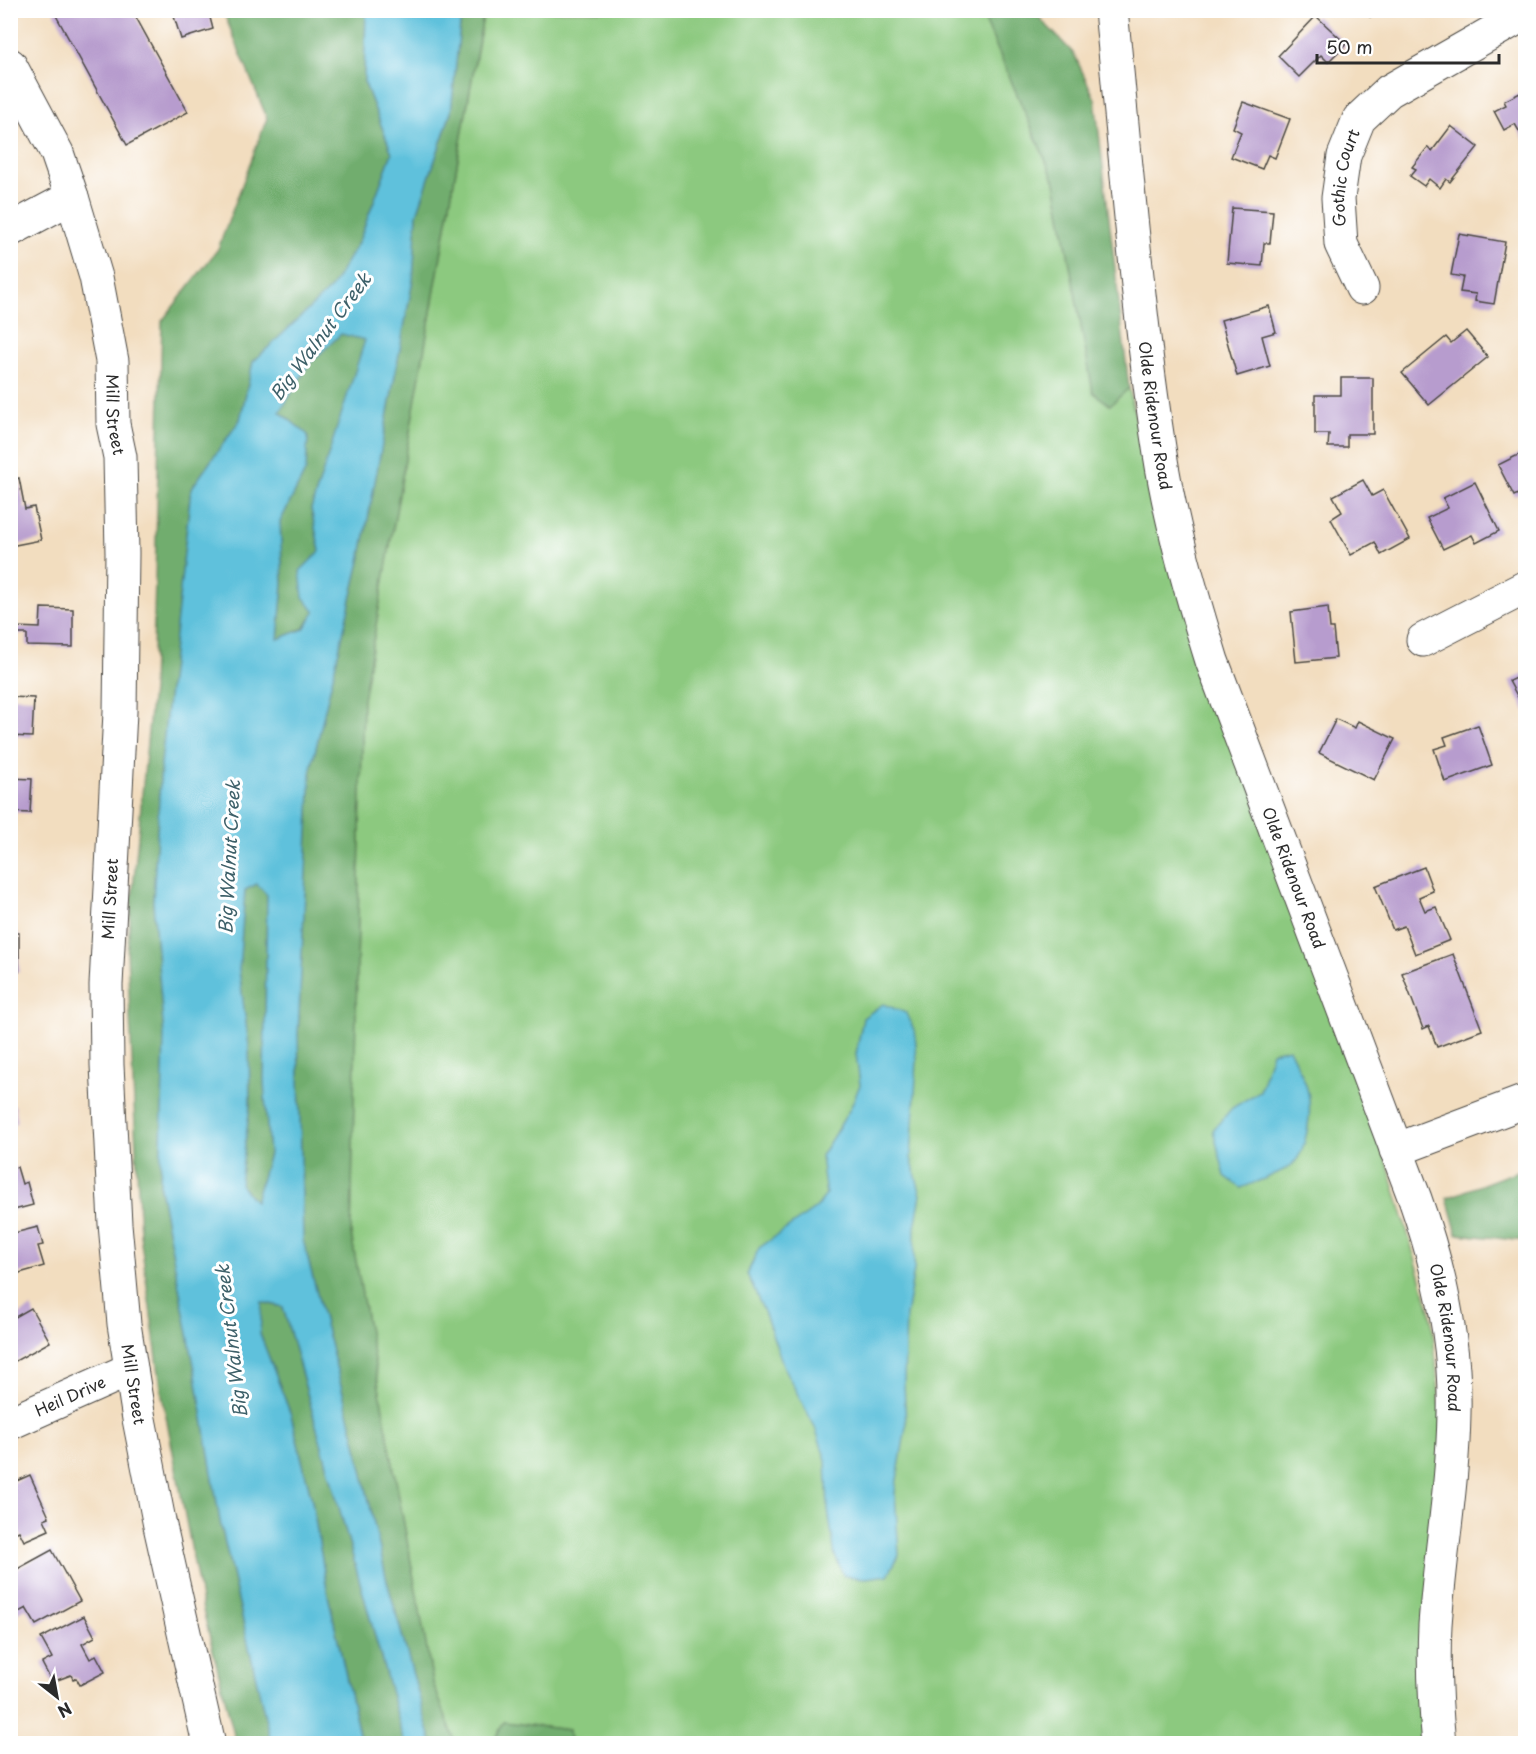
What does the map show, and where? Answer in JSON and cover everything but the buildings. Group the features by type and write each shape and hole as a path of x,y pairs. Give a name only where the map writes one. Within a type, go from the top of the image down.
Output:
{"main road":[{"name":"Olde Ridenour Road","path":"1111,10 1135,254 1155,418 1160,454 1188,582 1212,661 1432,1248 1444,1302 1454,1372 1454,1412 1451,1471 1435,1626 1434,1698 1439,1743"},
{"name":"Gothic Court","path":"1362,288 1341,244 1338,198 1344,156 1359,119 1389,91 1526,13"},
{"name":"Mill Street","path":"10,65 57,153 96,277 112,361 113,424 120,457 121,689 106,985 106,1031 115,1224 124,1324 131,1369 160,1526 209,1743"},
{"path":"10,230 72,197"},
{"path":"1423,640 1526,587"},
{"path":"1396,1150 1526,1101"},
{"name":"Heil Drive","path":"10,1423 131,1369"}],"green space":[{"path":"484,10 363,699 351,1234 433,1683 456,1743 432,1744 387,1581 355,1439 303,1240 298,1034 311,769 360,561 413,280 417,214 451,112 461,15 458,11"},
{"path":"223,11 366,11 364,81 392,153 359,241 332,288 253,362 240,420 191,489 161,764 153,902 164,1036 160,1188 195,1370 220,1521 271,1743 236,1743 203,1610 162,1395 140,1235 127,952 152,690 162,321 218,249 267,118"},
{"path":"484,11 981,11 1055,182 1093,392 1110,405 1129,388 1164,546 1388,1166 1431,1313 1444,1443 1423,1743 570,1744 569,1730 504,1722 493,1743 456,1744 433,1683 351,1234 363,699"},
{"path":"981,11 1033,11 1074,54 1095,99 1129,388 1110,405 1093,392 1055,182"},
{"path":"341,334 366,340 311,509 320,551 315,612 304,628 278,640 283,584 280,522 306,470 308,435 280,412 309,364"},
{"path":"258,883 267,895 264,1082 269,1154 255,1202 240,1184 250,1105 249,1047 239,970 245,890"},
{"path":"1525,1168 1525,1241 1457,1234 1447,1198"},
{"path":"261,1302 283,1307 405,1743 361,1743 328,1595 312,1501 291,1415 260,1334"},
{"path":"504,1722 569,1730 570,1743 493,1743"}],"water":[{"name":"Big Walnut Creek","path":"458,10 461,15 451,112 417,214 413,280 360,561 311,769 298,1034 303,1240 355,1439 387,1581 432,1743 405,1743 283,1307 262,1302 260,1334 291,1415 312,1501 328,1595 361,1743 271,1743 220,1521 195,1370 160,1188 164,1036 153,902 161,764 191,489 240,420 253,362 332,287 359,241 392,153 364,81 366,11","holes":["341,334 365,340 311,509 320,551 300,571 303,597 315,612 304,629 278,639 283,584 280,522 306,470 308,435 280,412 309,364","257,884 267,895 264,1082 269,1154 255,1202 240,1184 250,1105 249,1047 239,970 245,890"]},
{"path":"883,1004 906,1013 915,1032 917,1061 911,1158 921,1195 915,1227 914,1270 906,1316 904,1383 906,1426 895,1492 899,1555 888,1575 866,1578 844,1576 835,1556 828,1510 826,1460 815,1427 785,1370 765,1314 747,1274 759,1248 816,1208 826,1195 821,1156 850,1109 860,1085 856,1054 863,1018"},
{"path":"1289,1048 1308,1093 1308,1123 1305,1141 1299,1156 1291,1165 1278,1173 1241,1188 1225,1176 1213,1130 1232,1108 1260,1091 1272,1052"}]}
